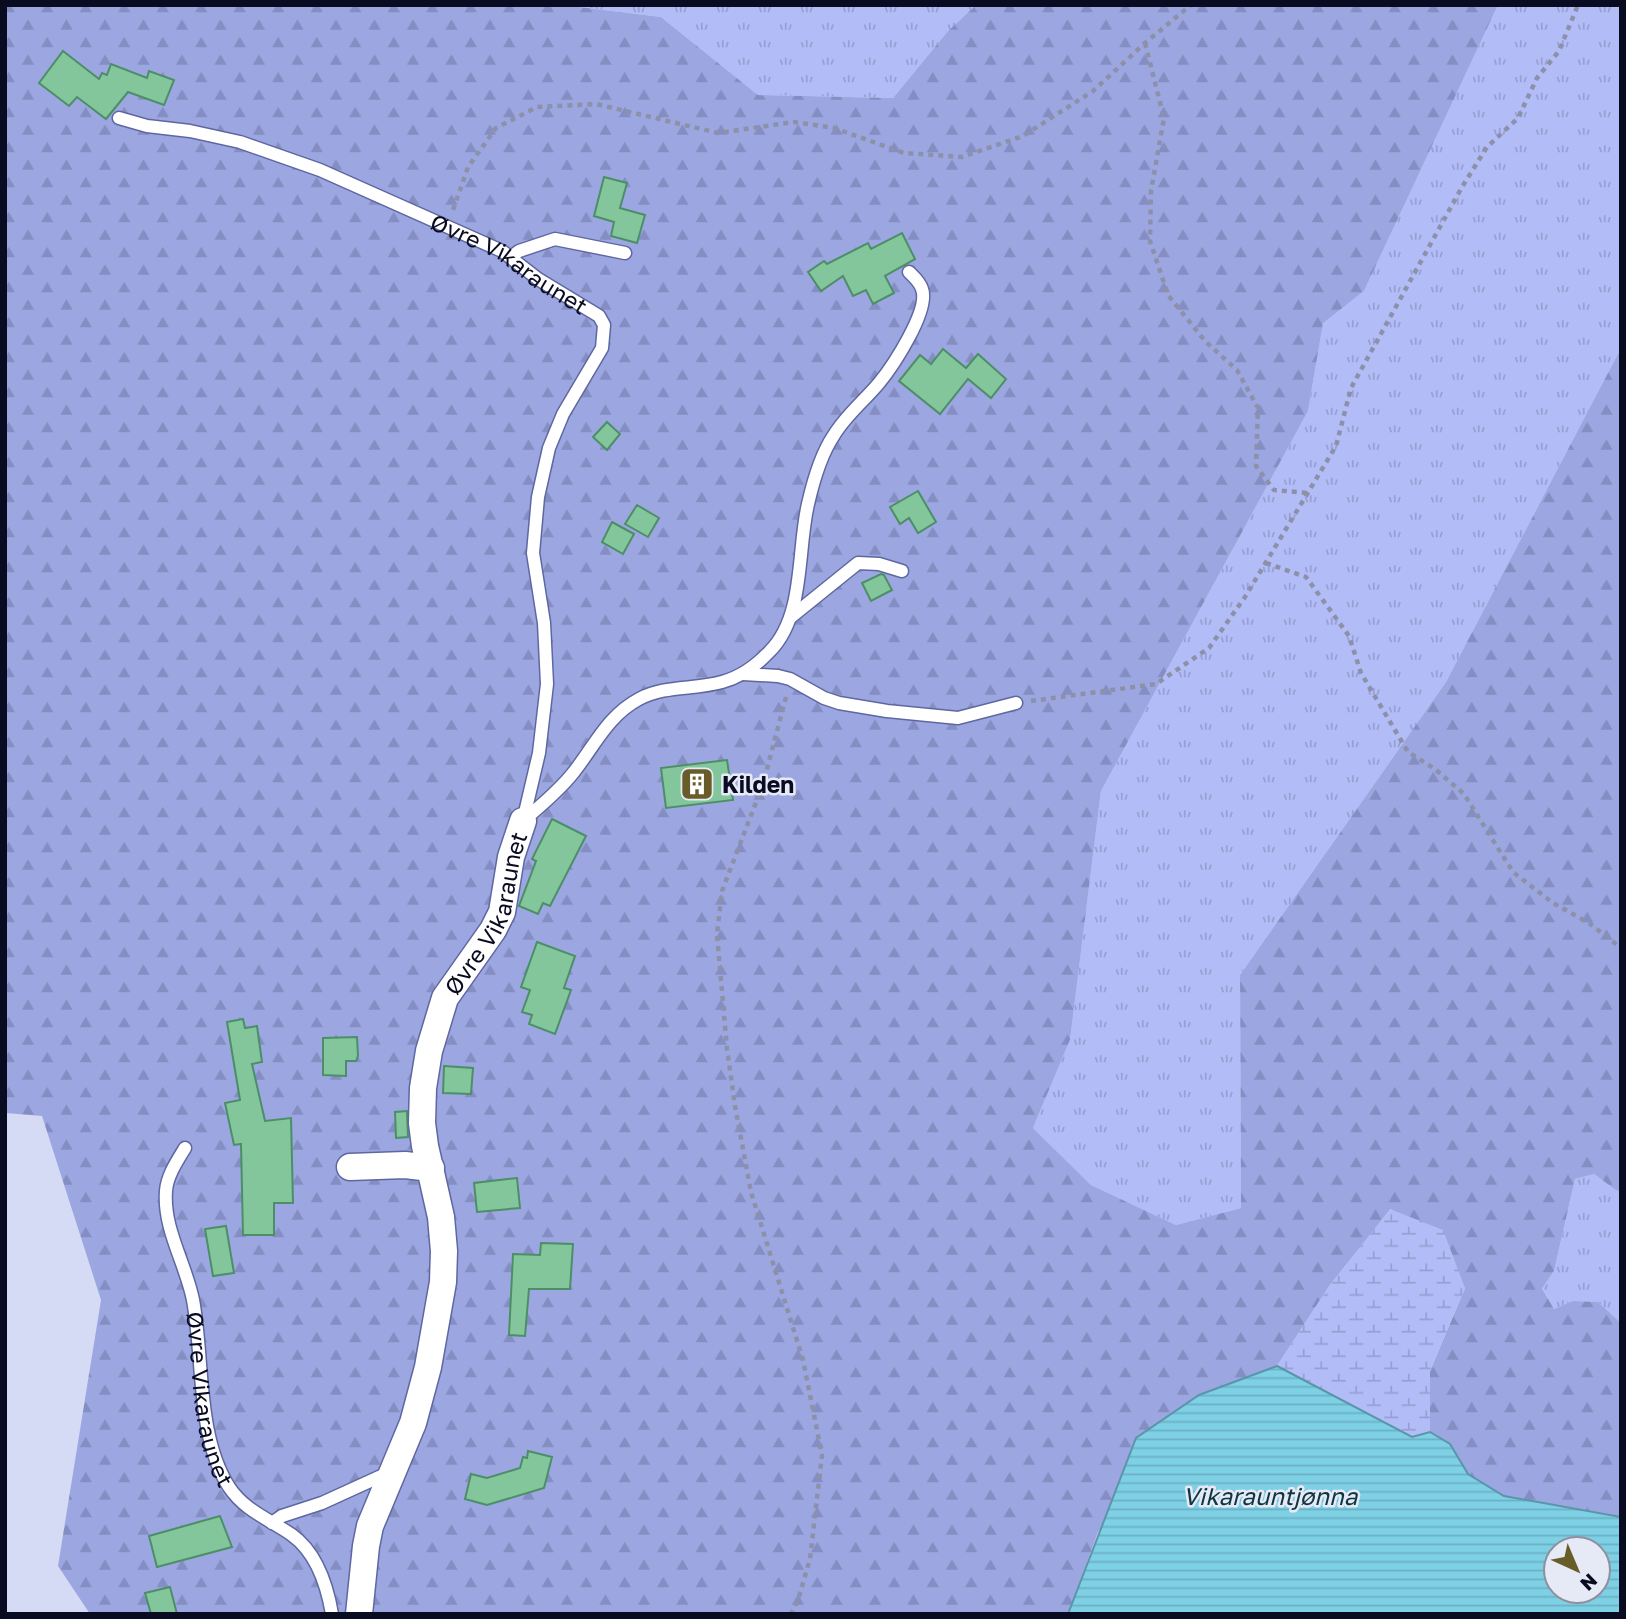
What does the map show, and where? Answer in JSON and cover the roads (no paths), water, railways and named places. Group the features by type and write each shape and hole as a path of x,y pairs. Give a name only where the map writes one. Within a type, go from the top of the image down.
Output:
{"street":[{"name":"Øvre Vikaraunet","path":"359,1614 370,1526 413,1423 428,1367 443,1282 441,1217 422,1123 423,1088 429,1051 446,998 493,930 502,912 511,857 523,821"},
{"path":"351,1167 405,1165 430,1168"}],"lane":[{"name":"Øvre Vikaraunet","path":"119,118 147,126 190,131 240,142 320,170 511,257 538,279 598,316 604,325 602,348 563,414 549,448 538,497 533,552 544,623 547,684 541,741 523,821"},
{"path":"511,257 519,251 555,239 625,253"},
{"name":"Øvre Vikaraunet","path":"523,821 572,774 595,739 625,708 658,691 722,682 743,674 781,638 791,617 808,505 824,456 840,426 891,368 922,307 924,291 909,272"},
{"name":"Øvre Vikaraunet","path":"791,617 859,563 879,564 902,572"},
{"name":"Øvre Vikaraunet","path":"743,674 790,679 824,698 887,711 958,718 1016,703"},
{"name":"Øvre Vikaraunet","path":"185,1148 171,1171 166,1190 167,1213 192,1297 205,1409 212,1442 222,1472 237,1499 248,1509 294,1537 310,1555 324,1578 332,1614"},
{"path":"272,1524 282,1516 321,1503 394,1471"}],"water":[{"name":"Vikarauntjønna","path":"1277,1366 1412,1437 1430,1432 1450,1444 1468,1474 1504,1496 1621,1517 1621,1614 1068,1614 1136,1438 1199,1395"}],"place":[{"name":"Kilden","path":"697,784"}]}
